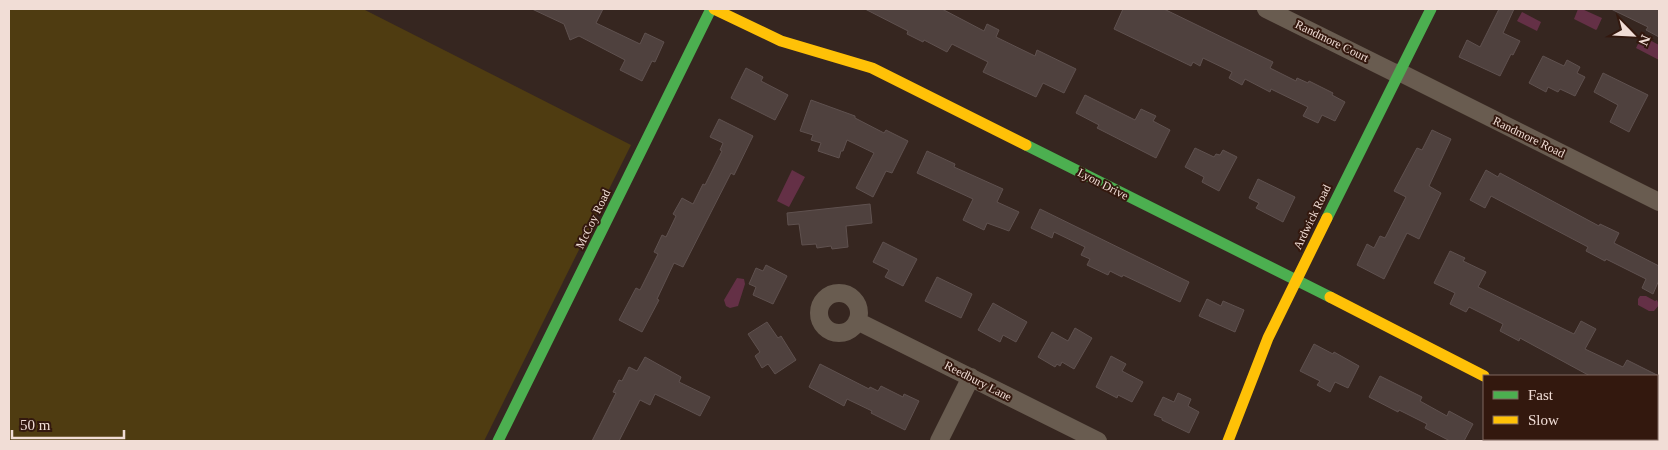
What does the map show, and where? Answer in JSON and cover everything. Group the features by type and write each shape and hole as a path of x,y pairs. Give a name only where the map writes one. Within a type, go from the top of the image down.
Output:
{"street":[{"name":"Lyon Drive","path":"713,9 767,36 790,45 812,52 840,57 872,68 1483,375"},
{"name":"McCoy Road","path":"498,441 713,9"},
{"name":"Randmore Court","path":"1266,9 1398,73"},
{"name":"Ardwick Road","path":"1228,441 1268,338 1431,9"},
{"name":"Randmore Road","path":"1398,73 1659,202"},
{"name":"Reedbury Lane","path":"857,321 1098,441"},
{"path":"939,441 971,377"}],"shaded area":[{"path":"9,9 363,9 631,145 484,441 9,441"},
{"path":"1578,9 1602,18 1596,30 1574,19"},
{"path":"1522,12 1541,22 1537,31 1517,21"},
{"path":"1642,36 1659,45 1659,60 1636,48"},
{"path":"792,170 805,177 789,207 777,201"},
{"path":"737,278 744,279 745,284 738,306 730,308 726,306 724,300"},
{"path":"1640,296 1657,300 1659,305 1654,311 1649,311 1638,305"}],"building":[{"path":"532,9 603,9 596,23 640,44 645,33 664,42 655,62 652,61 642,81 620,70 625,60 579,36 570,40 564,24"},
{"path":"865,9 942,9 984,31 987,24 999,30 996,37 1035,56 1037,50 1076,69 1064,93 1043,83 1036,97 983,72 988,62 952,44 947,52 924,40 923,42 907,34 908,31"},
{"path":"1123,9 1164,9 1273,62 1270,68 1296,81 1297,78 1308,83 1309,81 1333,93 1332,95 1345,102 1335,121 1322,115 1318,123 1303,116 1308,107 1271,89 1270,92 1245,79 1242,85 1229,78 1232,72 1203,58 1200,66 1193,62 1191,66 1114,29"},
{"path":"1499,9 1514,9 1503,33 1520,41 1500,76 1459,57 1467,40 1480,47"},
{"path":"1611,9 1659,9 1659,37 1646,30 1648,27"},
{"path":"1543,56 1564,66 1567,60 1580,67 1577,73 1585,77 1575,96 1560,89 1558,92 1548,87 1546,92 1529,83"},
{"path":"746,68 763,77 761,81 788,95 775,120 731,98"},
{"path":"1603,73 1648,95 1629,132 1610,122 1618,105 1594,92"},
{"path":"1085,95 1135,120 1141,109 1156,116 1153,121 1170,130 1156,158 1097,128 1099,125 1076,113"},
{"path":"811,100 855,116 855,118 884,133 886,130 908,141 892,173 886,171 873,197 856,188 874,153 847,140 839,158 818,151 821,143 811,140 813,135 800,131"},
{"path":"719,119 753,136 734,175 731,173 683,267 674,263 657,299 659,300 642,332 619,320 636,288 640,290 658,254 654,252 662,235 666,237 676,216 673,214 682,198 693,204 722,151 720,150 723,143 710,137"},
{"path":"1432,130 1451,139 1429,186 1441,193 1419,239 1407,233 1384,279 1357,265 1367,244 1374,248 1380,236 1385,238 1406,197 1394,191 1417,148 1422,150"},
{"path":"1195,148 1214,157 1216,154 1220,155 1223,150 1237,157 1219,191 1202,182 1204,177 1185,167"},
{"path":"927,151 955,164 954,167 1003,189 997,202 1019,212 1009,231 987,223 984,230 963,220 973,199 917,173"},
{"path":"1486,170 1498,177 1500,173 1599,226 1600,224 1619,233 1614,243 1659,266 1659,280 1653,294 1642,288 1646,279 1586,251 1588,247 1491,196 1485,208 1470,200"},
{"path":"1258,179 1295,197 1283,222 1256,208 1259,203 1249,198"},
{"path":"870,204 872,223 846,226 848,247 832,249 831,246 817,248 816,244 802,245 799,224 788,225 787,213"},
{"path":"1040,209 1189,282 1180,302 1123,275 1122,277 1110,271 1108,275 1087,265 1090,259 1081,255 1085,247 1054,232 1052,238 1031,228"},
{"path":"883,242 917,259 903,286 885,277 889,270 873,262"},
{"path":"1450,251 1465,258 1463,261 1486,272 1478,287 1574,334 1581,321 1596,329 1585,349 1623,367 1627,360 1657,375 1588,375 1520,338 1519,341 1500,331 1503,324 1469,307 1466,312 1450,304 1455,293 1434,283"},
{"path":"766,265 787,276 773,304 753,295 756,287 749,284 756,268 763,271"},
{"path":"937,277 972,294 961,318 925,301"},
{"path":"1207,299 1221,306 1223,301 1244,310 1235,332 1199,316"},
{"path":"993,303 1027,322 1016,342 1003,335 1000,342 978,330"},
{"path":"767,322 778,338 781,336 796,360 775,374 768,364 762,368 755,356 760,352 748,334"},
{"path":"1075,328 1092,338 1074,369 1062,362 1060,366 1057,364 1055,367 1038,357 1052,332 1068,341"},
{"path":"1314,344 1333,354 1334,352 1359,366 1348,388 1335,382 1330,392 1317,385 1320,381 1300,371"},
{"path":"1111,356 1126,364 1122,371 1143,382 1132,402 1118,395 1117,398 1096,387"},
{"path":"645,357 681,377 679,382 710,397 700,416 655,394 650,405 640,400 619,441 592,441 616,393 613,392 619,380 622,381 629,367 637,371"},
{"path":"820,364 869,389 870,387 878,391 881,386 903,397 904,394 919,401 905,430 847,399 844,406 809,387"},
{"path":"1380,376 1422,397 1420,401 1447,416 1449,411 1473,424 1464,441 1450,441 1425,428 1427,424 1369,397"},
{"path":"1178,393 1191,399 1188,406 1199,412 1189,433 1154,415 1163,397 1174,402"}],"traffic: fast":[{"path":"498,441 711,9"},
{"path":"1327,218 1431,9"},
{"path":"1026,145 1330,297"}],"traffic: slow":[{"path":"714,9 781,41 872,68 1026,145"},
{"path":"1228,441 1268,338 1327,218"},
{"path":"1330,297 1483,375"}]}
